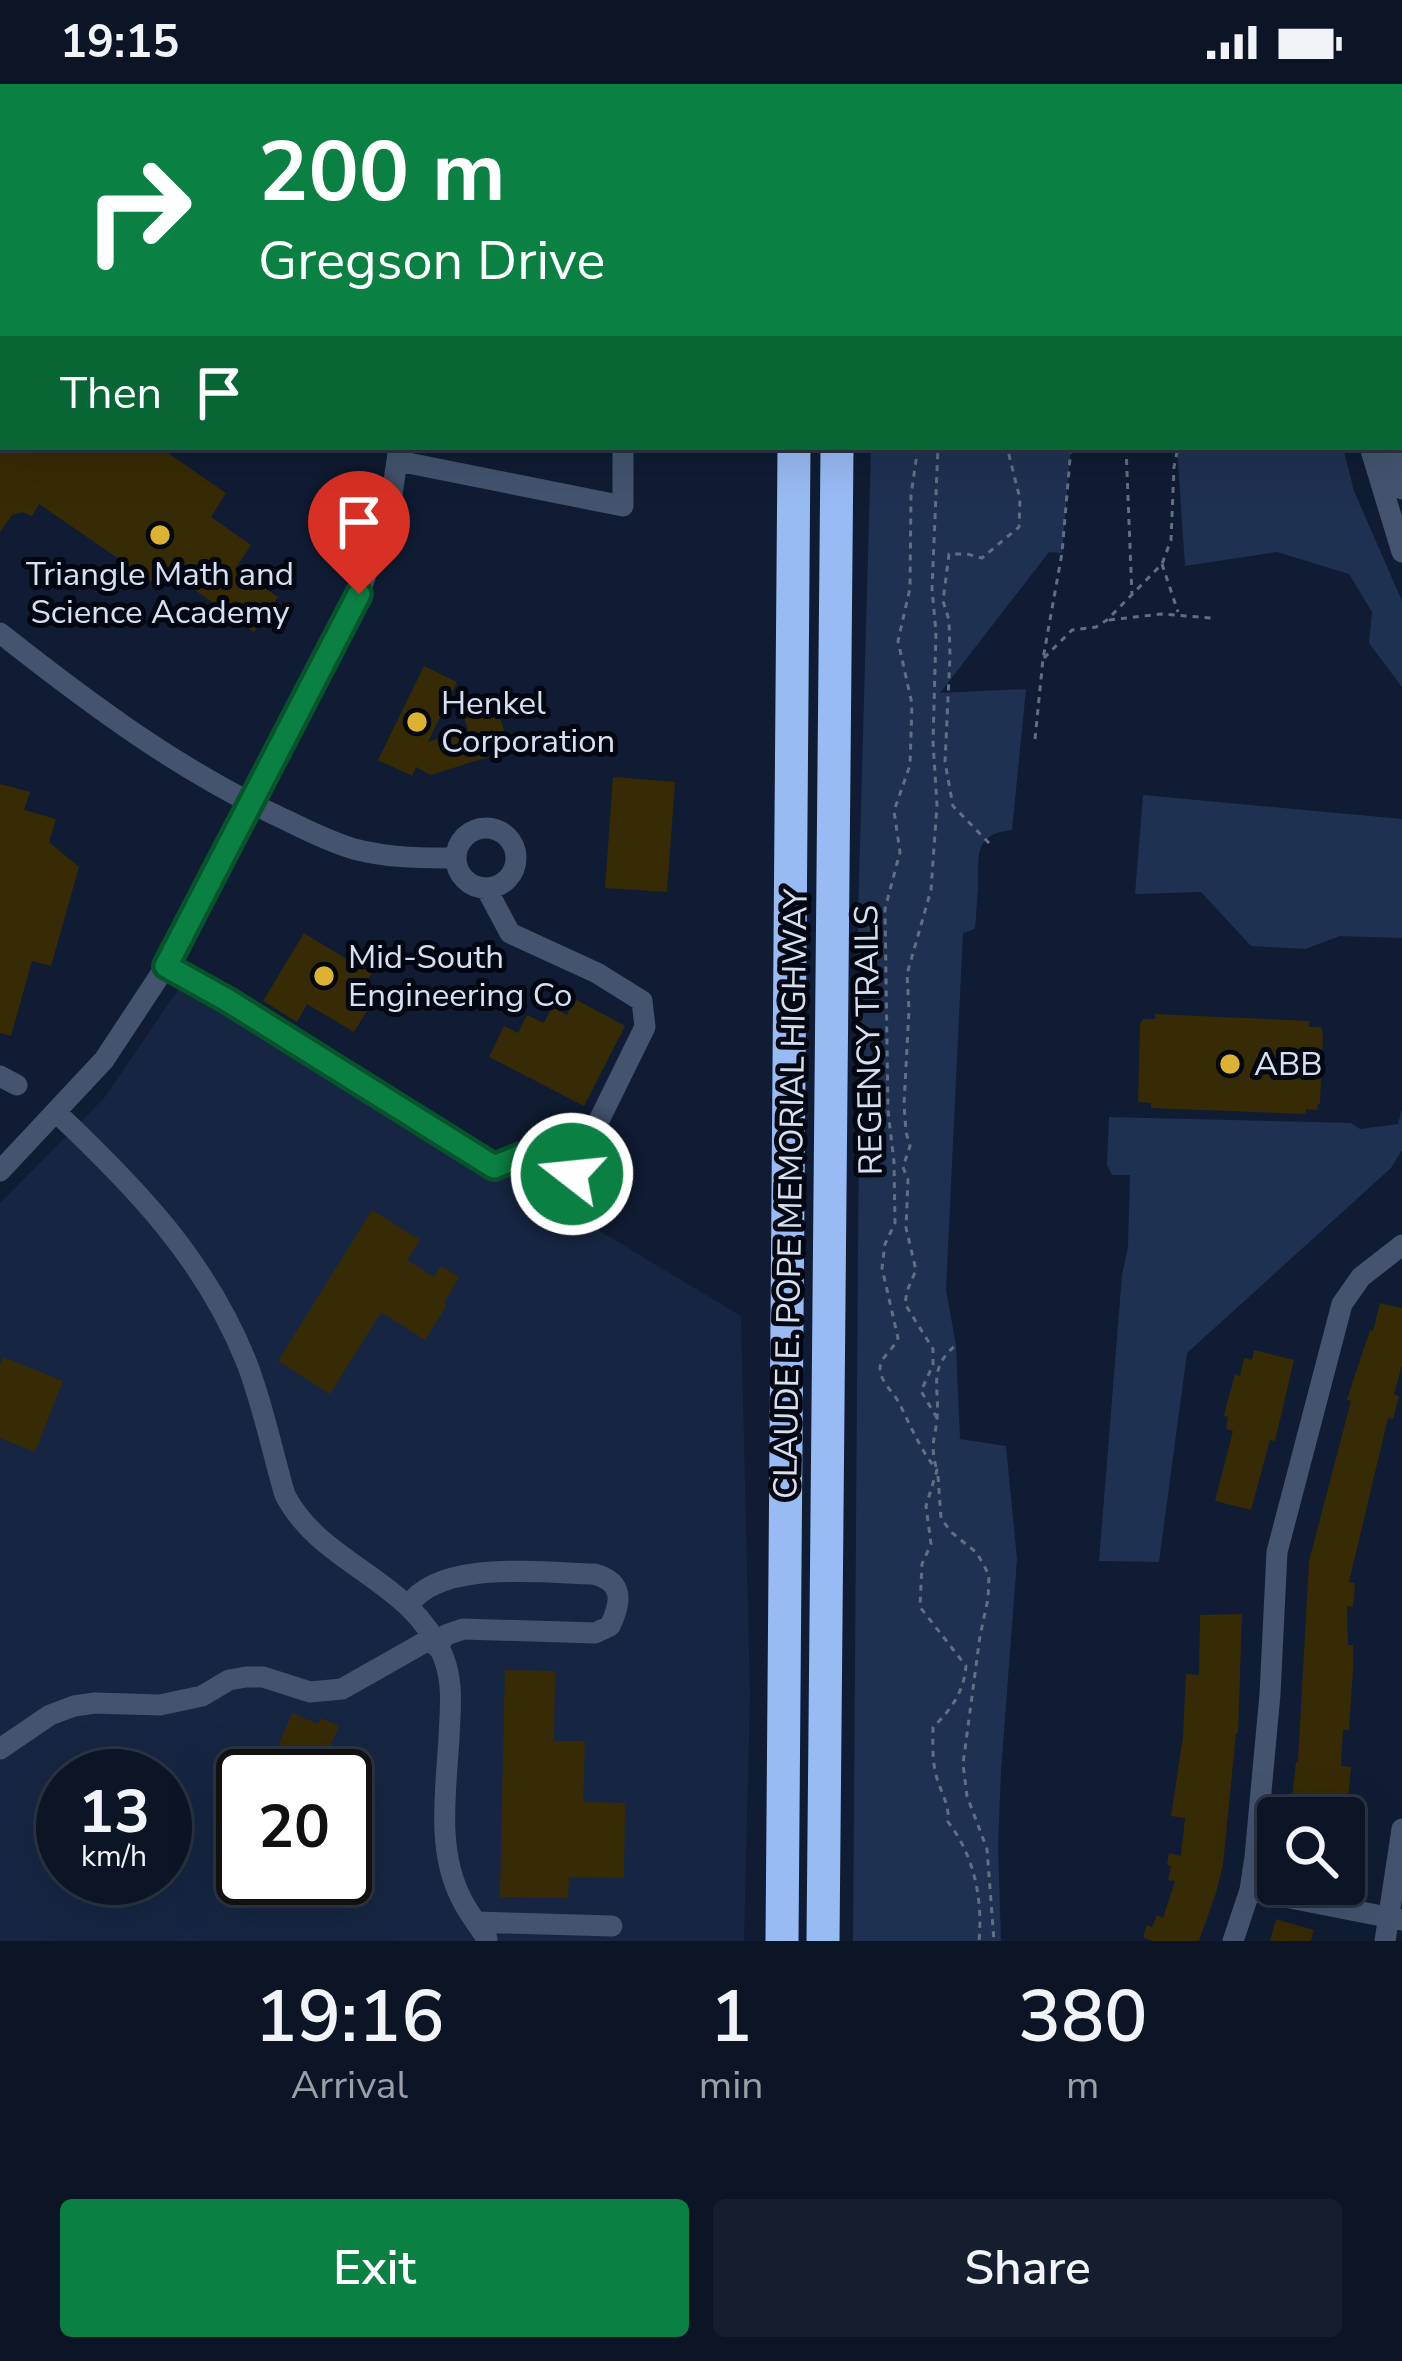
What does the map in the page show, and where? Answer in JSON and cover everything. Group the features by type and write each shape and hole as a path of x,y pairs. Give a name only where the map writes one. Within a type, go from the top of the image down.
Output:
{"highway":[{"name":"CLAUDE E. POPE MEMORIAL HIGHWAY","path":"782,1941 794,450"},
{"name":"CLAUDE E. POPE MEMORIAL HIGHWAY","path":"824,1941 837,450"}],"street":[{"path":"0,1171 104,1060 166,966 367,575 390,508 398,454 623,506 623,450"},
{"path":"1371,450 1402,552"},
{"path":"1392,450 1402,489"},
{"path":"0,633 105,715 252,804 358,850 406,858 456,858"},
{"path":"491,828 514,847 515,866 504,882 486,888 461,876 456,858 470,832 491,828"},
{"path":"166,966 494,1167 521,1156 572,1174 645,1027 643,1001 597,973 510,933 486,888"},
{"path":"57,1112 163,1220 213,1293 247,1364 293,1512 332,1549 410,1605 442,1654 451,1687 445,1848 460,1898 481,1930 551,1933 613,1926"},
{"path":"1233,1941 1250,1890 1283,1526 1342,1304 1360,1276 1402,1245"},
{"path":"0,1749 50,1715 74,1706 160,1705 202,1696 229,1680 246,1677 263,1676 310,1693 342,1689 463,1629 595,1633 610,1626 618,1609 617,1589 607,1577 595,1574 473,1573 446,1579 416,1594 410,1605"},
{"path":"1385,1941 1396,1919 1402,1829"},
{"path":"1250,1890 1396,1919"}],"path":[{"name":"REGENCY TRAILS","path":"918,450 910,495 910,588 898,641 912,704 910,765 894,812 899,852 885,909 895,1223 885,1244 882,1268 898,1338 880,1367 937,1470"},
{"name":"REGENCY TRAILS","path":"938,450 932,589 937,805 931,890 907,974 904,1104 910,1146 903,1167 908,1180 906,1228 916,1270 905,1304 933,1349 933,1365 921,1391 938,1418"},
{"path":"989,843 953,806 945,762 950,656 943,601 950,554 982,558 1019,527 1020,499 1008,450"},
{"path":"1035,739 1043,659 1062,554 1071,450"},
{"path":"1126,450 1132,598"},
{"path":"1043,659 1072,630 1096,627 1107,620 1162,564 1171,539 1177,450"},
{"path":"1162,564 1179,614"},
{"path":"1107,620 1179,614 1211,618"},
{"name":"REGENCY TRAILS","path":"956,1345 940,1360 935,1384 938,1418 931,1444 941,1518 977,1553 990,1588 963,1764 967,1796 987,1849 994,1941"},
{"name":"REGENCY TRAILS","path":"937,1470 926,1506 931,1544 922,1564 920,1607 966,1666 955,1702 933,1727 933,1755 935,1775 950,1808 948,1822 963,1840 973,1866 980,1941"}],"shaded area":[{"path":"871,450 1071,450 1062,553 1049,552 940,693 1026,689 1012,830 990,836 980,849 975,929 963,933 946,1290 956,1345 960,1439 1006,1446 1017,1559 1001,1771 1001,1941 853,1941 858,916"},
{"path":"1177,450 1344,450 1354,491 1402,601 1402,687 1369,643 1372,612 1349,574 1277,552 1185,566"},
{"path":"1143,795 1402,819 1402,938 1340,936 1305,949 1251,946 1201,892 1135,894"},
{"path":"184,981 741,1316 750,1694 744,1941 0,1941 0,1203 105,1097"},
{"path":"1402,1109 1402,1150 1391,1168 1187,1353 1159,1562 1099,1561 1128,1247 1130,1175 1112,1175 1107,1165 1109,1117 1351,1123 1360,1129 1398,1124"}],"building":[{"name":"Triangle Math and Science Academy","path":"0,450 163,450 226,493 211,517 251,545 235,569 278,597 254,632 171,573 161,588 39,504 32,516 12,515 0,532"},
{"name":"Henkel Corporation","path":"424,666 457,682 428,742 468,730 463,714 496,704 510,750 431,775 416,767 412,776 378,760"},
{"path":"613,777 675,782 667,892 605,888"},
{"path":"0,784 30,792 24,810 56,819 49,842 79,867 51,966 32,961 11,1036 0,1033"},
{"name":"Mid-South Engineering Co","path":"304,933 353,963 361,951 378,962 363,988 376,996 354,1032 307,1004 297,1022 263,1001"},
{"path":"575,999 625,1026 584,1106 489,1057 504,1026 518,1033 527,1015 544,1023 552,1007 567,1015"},
{"name":"ABB","path":"1155,1014 1310,1021 1309,1027 1321,1027 1317,1110 1306,1109 1305,1114 1151,1108 1151,1103 1138,1102 1140,1025 1143,1019 1155,1019"},
{"path":"372,1210 420,1240 407,1260 434,1277 441,1266 459,1277 425,1340 381,1312 330,1394 278,1361"},
{"path":"1380,1303 1402,1308 1402,1365 1394,1394 1399,1396 1393,1419 1388,1418 1349,1582 1355,1583 1353,1607 1347,1606 1353,1669 1341,1766 1351,1767 1348,1797 1292,1797 1309,1561 1351,1401 1347,1400"},
{"path":"1254,1350 1294,1360 1275,1441 1270,1440 1251,1510 1215,1501 1233,1431 1226,1429 1227,1403 1235,1374 1240,1376 1244,1358 1252,1360"},
{"path":"3,1357 63,1381 35,1452 0,1438"},
{"path":"1242,1614 1238,1733 1216,1893 1199,1941 1152,1941 1143,1937 1147,1925 1152,1927 1157,1915 1163,1918 1175,1881 1168,1880 1169,1853 1181,1856 1185,1818 1171,1816 1186,1674 1199,1675 1200,1615"},
{"path":"505,1670 555,1671 554,1741 585,1741 583,1802 625,1803 624,1878 569,1877 568,1898 500,1897"},
{"path":"292,1713 318,1724 321,1718 339,1726 329,1749 277,1749"},
{"path":"1276,1919 1314,1930 1311,1941 1270,1941"}],"place":[{"name":"Triangle Math and Science Academy","path":"160,535"},
{"name":"Henkel Corporation","path":"417,722"},
{"name":"Mid-South Engineering Co","path":"324,976"},
{"name":"ABB","path":"1230,1064"}],"route":[{"path":"359,594 166,966 494,1167 521,1156 572,1174"}]}
